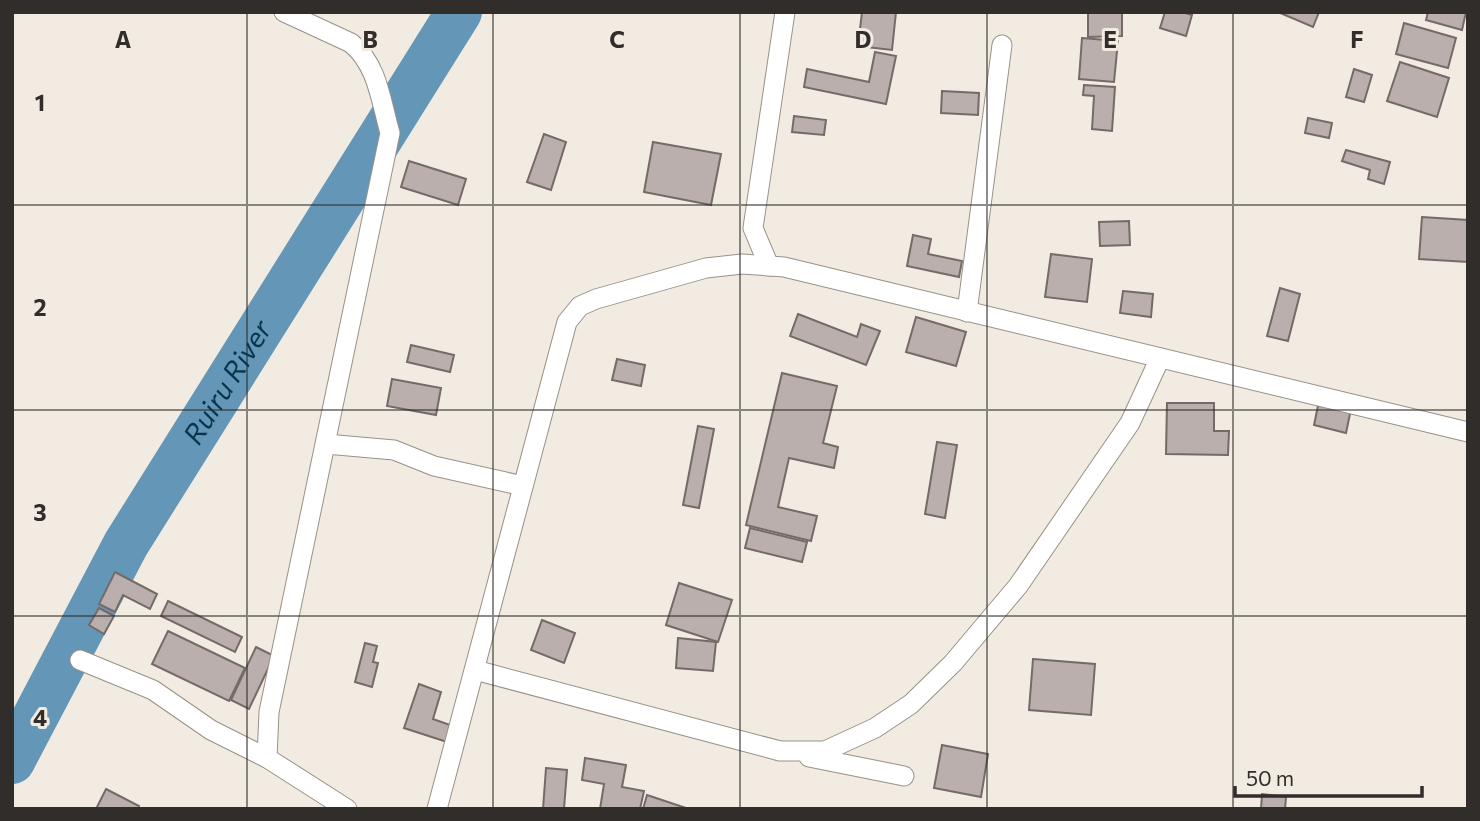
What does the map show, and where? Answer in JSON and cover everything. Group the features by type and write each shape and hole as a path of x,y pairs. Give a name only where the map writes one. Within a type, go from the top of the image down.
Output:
{"street":[{"path":"267,758 269,712 390,133 372,68 360,50 351,43 285,12"},
{"path":"769,266 753,228 785,12"},
{"path":"967,312 1002,45"},
{"path":"437,809 567,322 580,306 596,299 706,268 742,264 784,267 1468,432"},
{"path":"780,751 825,751 875,728 911,704 953,663 1018,586 1130,424 1160,358"},
{"path":"326,444 394,450 434,466 523,486"},
{"path":"80,660 153,690 211,730 267,758 347,809"},
{"path":"475,670 780,751 904,776"}],"building":[{"path":"862,12 896,12 892,50 858,46"},
{"path":"1088,12 1122,12 1122,36 1088,37"},
{"path":"1165,12 1192,15 1186,36 1160,28"},
{"path":"1278,12 1319,12 1313,27"},
{"path":"1428,12 1466,12 1462,30 1426,20"},
{"path":"1404,23 1456,38 1448,68 1396,54"},
{"path":"1082,38 1118,41 1114,82 1079,79"},
{"path":"875,52 896,56 886,104 804,87 807,69 869,82"},
{"path":"1400,62 1449,78 1437,117 1387,101"},
{"path":"1354,69 1372,75 1364,102 1346,97"},
{"path":"1084,85 1115,87 1112,131 1092,129 1094,96 1083,95"},
{"path":"942,91 979,93 978,115 941,113"},
{"path":"794,116 826,120 824,135 792,132"},
{"path":"1308,118 1332,123 1329,138 1305,133"},
{"path":"544,134 566,142 551,190 527,182"},
{"path":"653,142 721,154 711,205 644,192"},
{"path":"1346,150 1390,162 1384,184 1368,179 1370,170 1342,161"},
{"path":"409,161 466,179 458,205 401,187"},
{"path":"1422,217 1468,220 1468,262 1419,259"},
{"path":"1129,221 1130,245 1100,246 1099,222"},
{"path":"913,235 931,239 928,254 962,261 959,277 907,266"},
{"path":"1051,254 1092,259 1087,302 1045,297"},
{"path":"1280,288 1300,294 1288,341 1267,336"},
{"path":"1123,291 1153,294 1151,317 1120,313"},
{"path":"798,314 857,337 861,324 880,331 866,365 790,336"},
{"path":"916,317 966,332 956,366 906,352"},
{"path":"411,345 454,355 450,372 407,362"},
{"path":"617,359 645,365 641,386 612,380"},
{"path":"782,373 837,386 823,443 838,447 834,468 789,458 778,507 817,516 811,541 746,525"},
{"path":"392,379 441,388 436,415 387,406"},
{"path":"1319,401 1351,409 1346,433 1314,425"},
{"path":"1167,403 1214,403 1214,431 1229,431 1228,455 1166,454"},
{"path":"698,426 714,429 699,508 683,505"},
{"path":"937,442 957,445 945,518 925,514"},
{"path":"750,528 807,542 802,562 745,548"},
{"path":"115,572 157,594 150,609 123,595 115,612 99,604"},
{"path":"679,583 732,600 718,642 666,625"},
{"path":"168,601 242,637 235,652 161,616"},
{"path":"99,608 114,616 104,634 89,625"},
{"path":"542,620 575,633 564,663 531,650"},
{"path":"168,631 245,668 229,701 152,664"},
{"path":"678,638 716,642 713,671 676,668"},
{"path":"365,643 377,646 373,662 378,663 372,687 355,682"},
{"path":"256,647 274,656 249,709 231,700"},
{"path":"1033,659 1095,664 1091,715 1029,710"},
{"path":"419,684 441,692 433,719 453,726 447,742 404,728"},
{"path":"942,745 988,754 981,797 934,788"},
{"path":"585,758 626,765 622,787 644,791 640,809 600,809 604,784 582,780"},
{"path":"546,768 567,770 564,809 543,809"},
{"path":"106,789 139,806 138,809 96,809"},
{"path":"1262,794 1286,797 1285,809 1261,809"},
{"path":"647,795 686,808 686,809 643,809"}],"waterway":[{"name":"Ruiru River","path":"12,761 126,544 459,12"}]}
